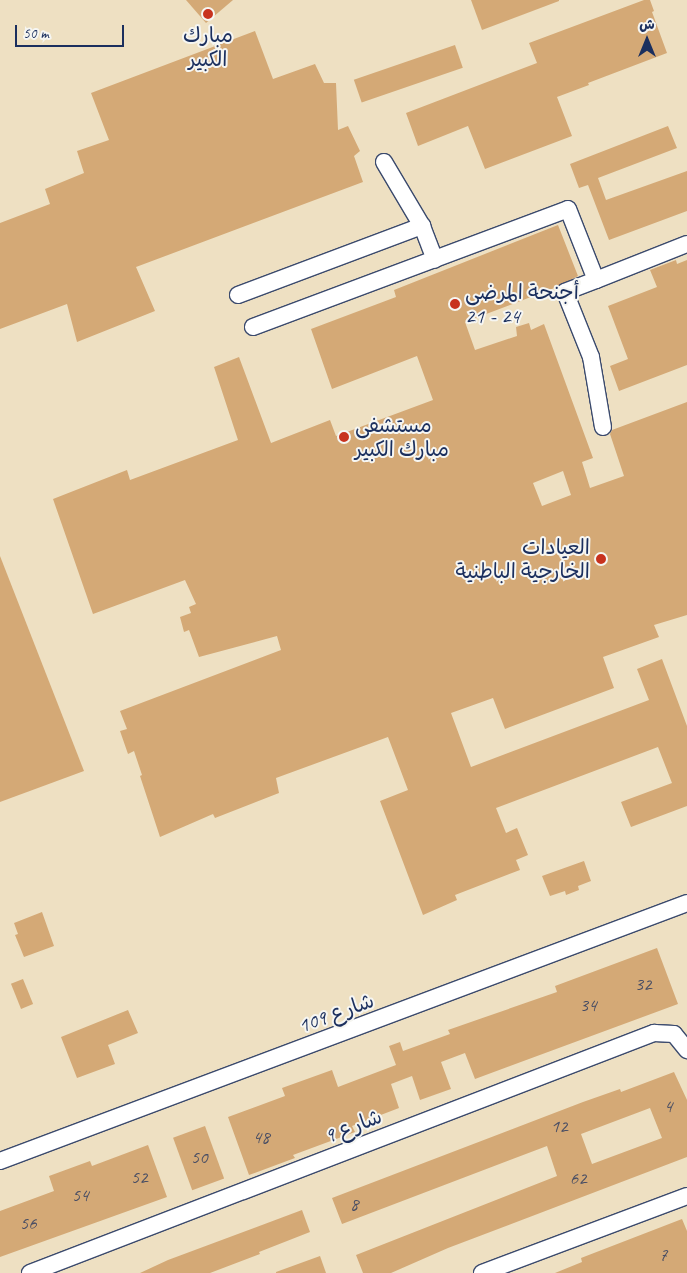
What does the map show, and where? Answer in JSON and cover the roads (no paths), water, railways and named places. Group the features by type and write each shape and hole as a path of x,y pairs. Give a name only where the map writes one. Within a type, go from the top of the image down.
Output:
{"street":[{"path":"384,162 422,226 435,260"},
{"path":"252,327 568,209 596,280"},
{"path":"238,295 422,226"},
{"path":"603,427 591,357 565,292 687,244"},
{"name":"شارع 109","path":"0,1161 687,903"},
{"name":"شارع 9","path":"30,1273 654,1033 674,1034 687,1050"},
{"path":"482,1273 687,1196"}],"place":[{"name":"مبارك الكبير","path":"208,14"},
{"name":"أجنحة المرضى 21 - 24","path":"455,304"},
{"name":"مستشفى مبارك الكبير","path":"344,437"},
{"name":"العيادات الخارجية الباطنية","path":"601,559"}]}
